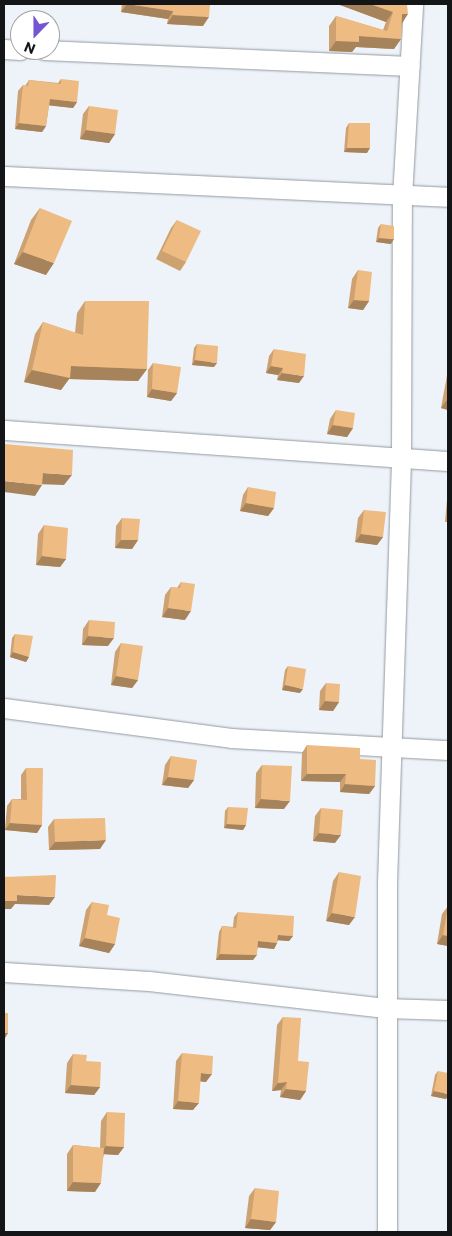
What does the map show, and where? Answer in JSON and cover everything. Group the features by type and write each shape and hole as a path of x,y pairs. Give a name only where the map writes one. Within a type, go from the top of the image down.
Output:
{"street":[{"path":"387,1232 389,1131 385,1008 401,458 402,197 413,4"},
{"path":"60,51 410,66"},
{"path":"4,176 448,198"},
{"path":"4,430 448,460"},
{"path":"4,708 188,734 392,749 448,750"},
{"path":"4,972 149,981 385,1008 448,1010"}],"building":[{"path":"127,4 210,4 209,17 173,15 173,11"},
{"path":"370,4 407,4 408,14 402,14 401,39 359,36 359,42 336,41 336,16 387,31 393,12"},
{"path":"61,79 79,81 77,102 50,99 46,126 19,123 23,85 28,86 29,80 61,84"},
{"path":"89,106 118,110 115,134 86,130"},
{"path":"349,123 370,123 370,148 347,148"},
{"path":"40,208 72,221 54,263 23,252"},
{"path":"177,220 201,231 186,262 162,251"},
{"path":"381,224 394,226 394,239 379,238"},
{"path":"358,270 372,272 369,301 354,300"},
{"path":"85,301 149,301 147,369 71,366 70,378 32,370 43,322 83,335"},
{"path":"197,344 218,346 217,363 195,360"},
{"path":"274,349 306,354 304,376 282,373 283,368 271,366"},
{"path":"153,363 181,367 177,393 152,389"},
{"path":"336,410 355,413 353,428 333,425"},
{"path":"4,444 73,450 72,475 43,473 42,485 4,481"},
{"path":"248,487 276,492 274,508 246,503"},
{"path":"364,510 386,512 383,537 361,534"},
{"path":"122,518 140,519 138,540 121,540"},
{"path":"44,525 68,528 66,559 42,556"},
{"path":"181,582 195,584 191,611 168,608 171,587 180,588"},
{"path":"89,620 115,622 114,638 88,636"},
{"path":"15,634 33,636 29,657 13,652"},
{"path":"121,643 143,646 138,680 116,676"},
{"path":"288,666 306,669 303,689 285,685"},
{"path":"326,683 340,684 339,702 325,701"},
{"path":"307,745 360,748 360,759 376,760 375,786 345,784 346,774 307,774"},
{"path":"171,756 197,760 194,780 168,777"},
{"path":"262,765 292,766 290,801 261,799"},
{"path":"26,768 43,768 42,825 10,823 12,799 27,800"},
{"path":"228,807 248,808 246,825 227,824"},
{"path":"321,808 343,810 341,835 319,833"},
{"path":"105,818 106,840 55,842 54,819"},
{"path":"339,872 361,876 355,917 332,913"},
{"path":"56,875 55,897 17,895 17,901 4,901 4,877"},
{"path":"92,902 109,905 107,915 120,918 115,944 85,938"},
{"path":"448,906 448,936 443,935"},
{"path":"238,912 294,916 293,936 278,935 277,943 258,941 257,955 220,954 222,926 236,928"},
{"path":"4,1013 8,1013 8,1033 4,1033"},
{"path":"283,1017 301,1018 298,1061 309,1062 306,1091 286,1089 287,1082 278,1083"},
{"path":"182,1053 213,1056 212,1074 201,1073 199,1103 178,1101"},
{"path":"73,1054 87,1055 86,1061 101,1062 100,1087 71,1085"},
{"path":"438,1071 448,1073 448,1094 434,1091"},
{"path":"107,1112 125,1113 124,1147 106,1146"},
{"path":"73,1145 104,1148 101,1183 73,1182"},
{"path":"255,1188 279,1191 276,1222 251,1219"}]}
